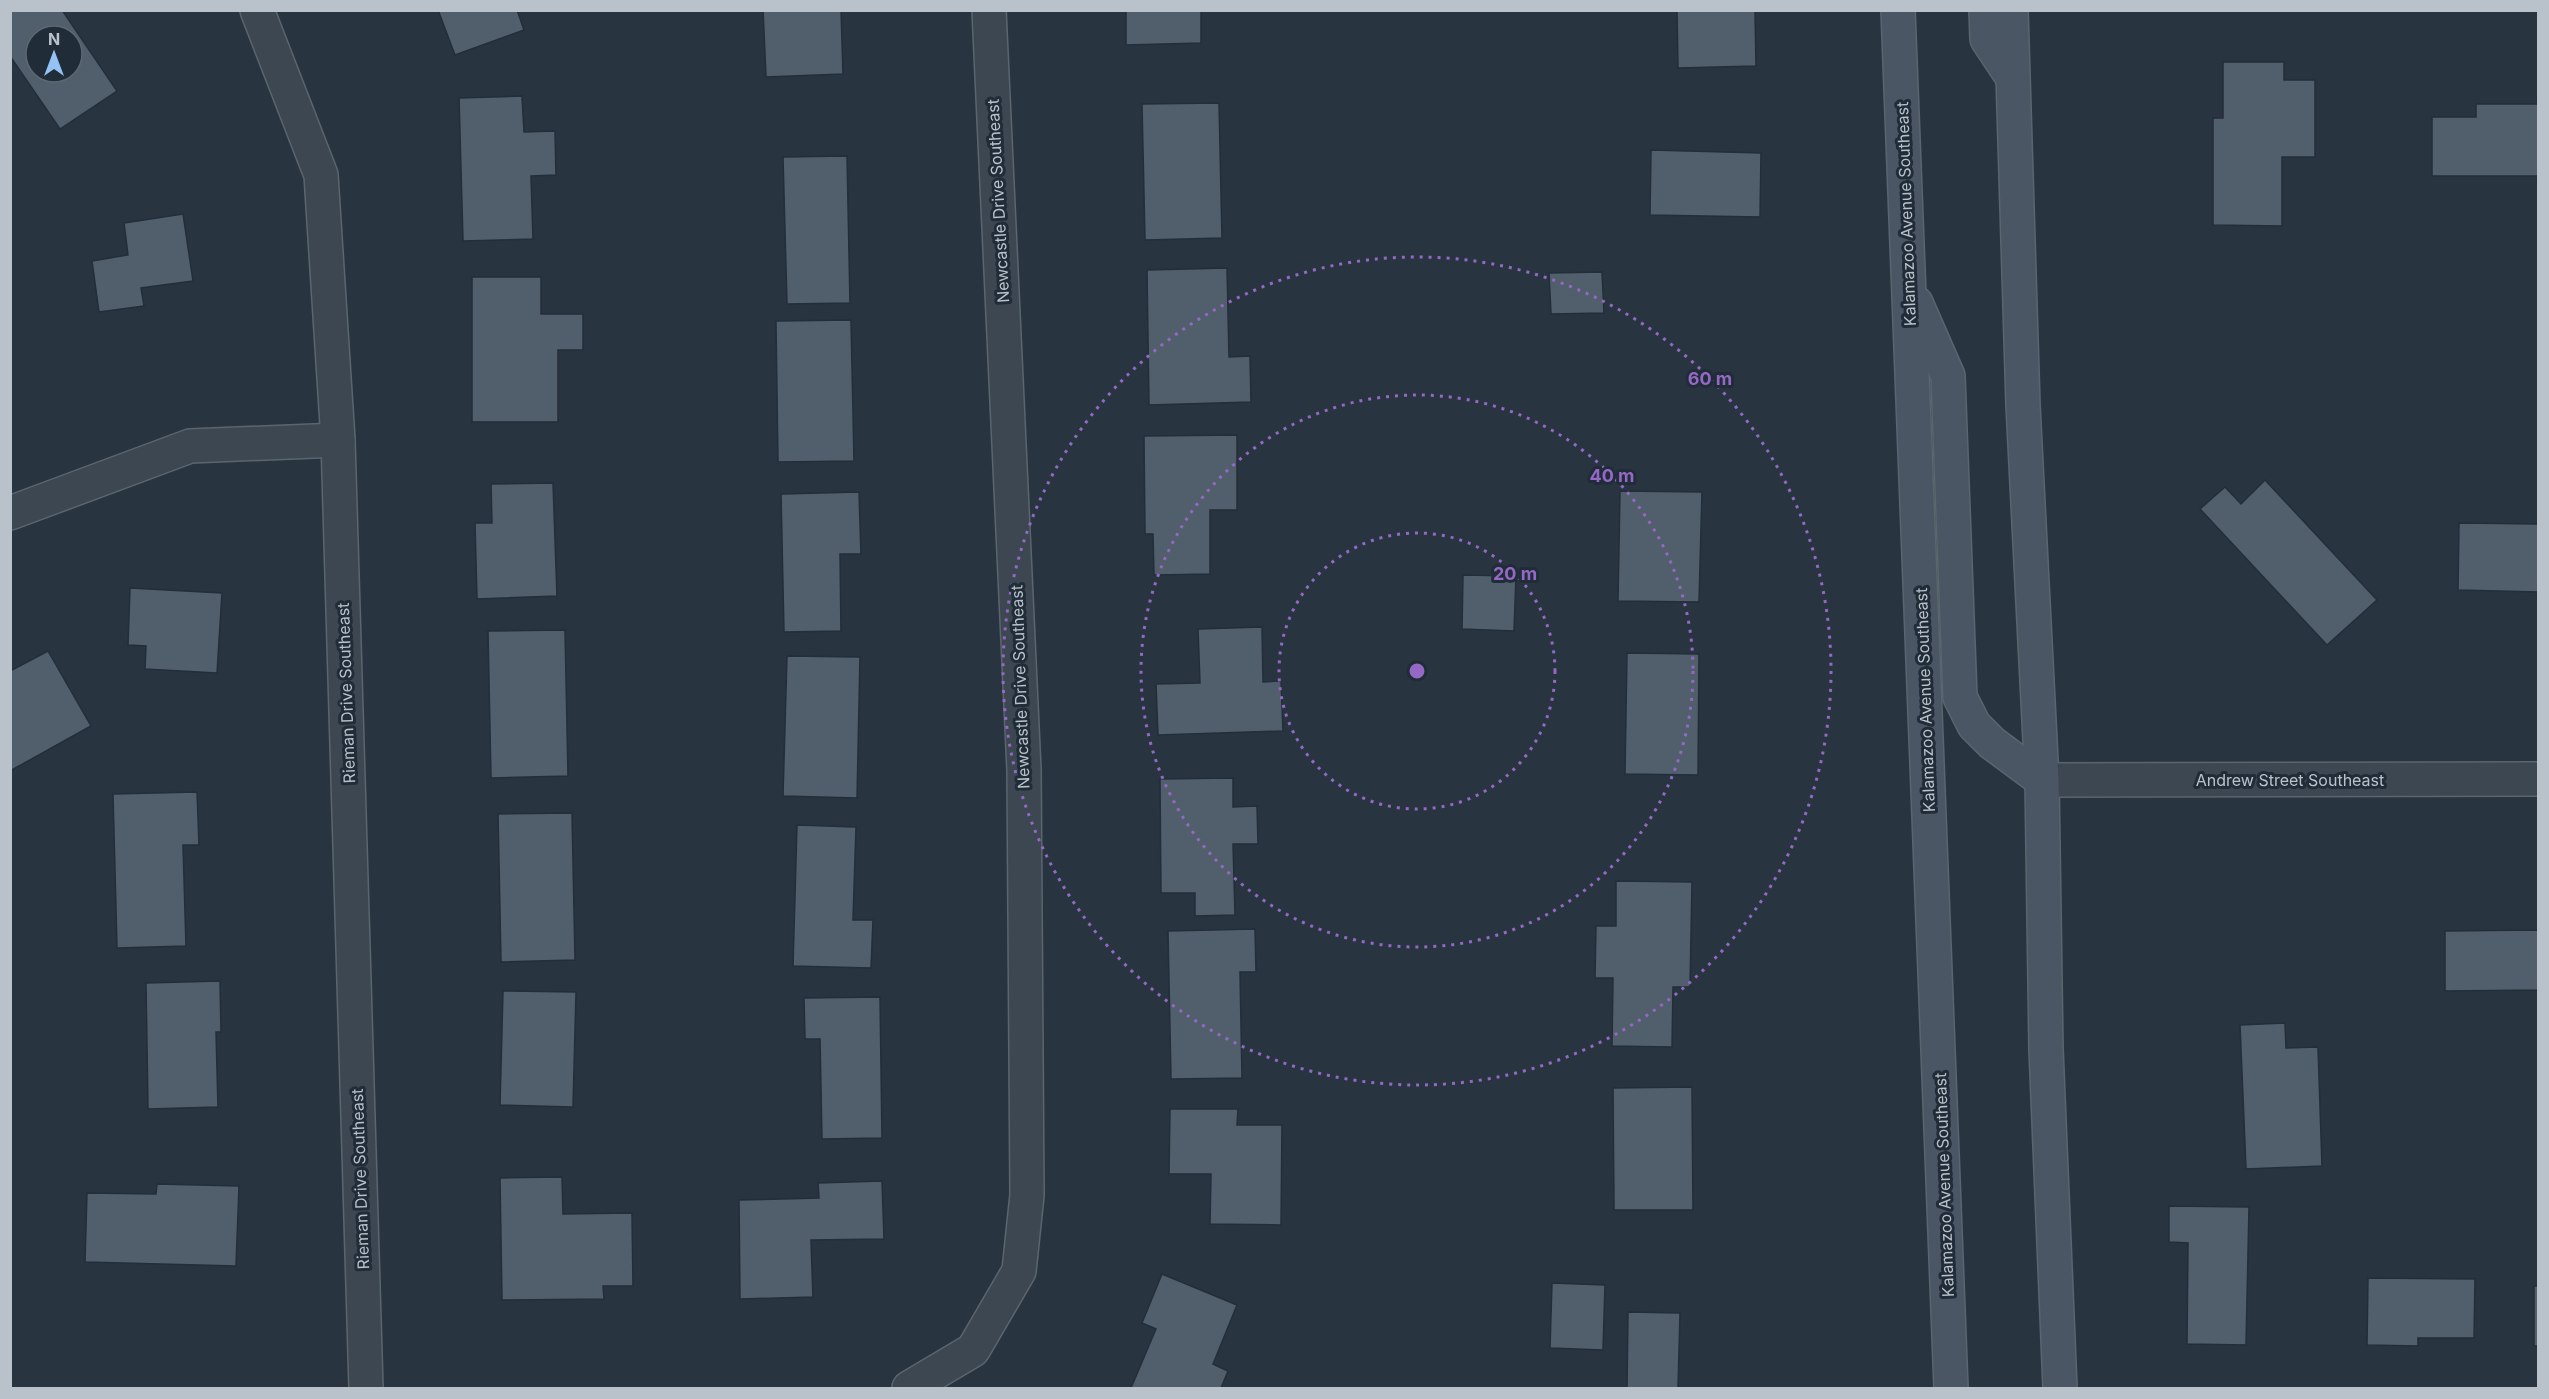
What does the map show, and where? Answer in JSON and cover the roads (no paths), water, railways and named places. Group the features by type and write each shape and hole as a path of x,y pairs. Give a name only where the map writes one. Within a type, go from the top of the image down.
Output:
{"main road":[{"name":"Kalamazoo Avenue Southeast","path":"1898,10 1952,1389"},
{"path":"1986,10 1987,39 2013,78"},
{"path":"2011,10 2023,405 2042,780 2046,1049 2060,1389"},
{"path":"1908,284 1948,376 1960,697 1974,725 2042,780"}],"street":[{"name":"Rieman Drive Southeast","path":"257,10 321,175 338,440 366,1389"},
{"name":"Newcastle Drive Southeast","path":"909,1389 973,1350 1019,1271 1027,1195 1024,770 989,10"},
{"path":"10,513 190,446 338,440"},
{"name":"Andrew Street Southeast","path":"2042,780 2538,779"}]}
